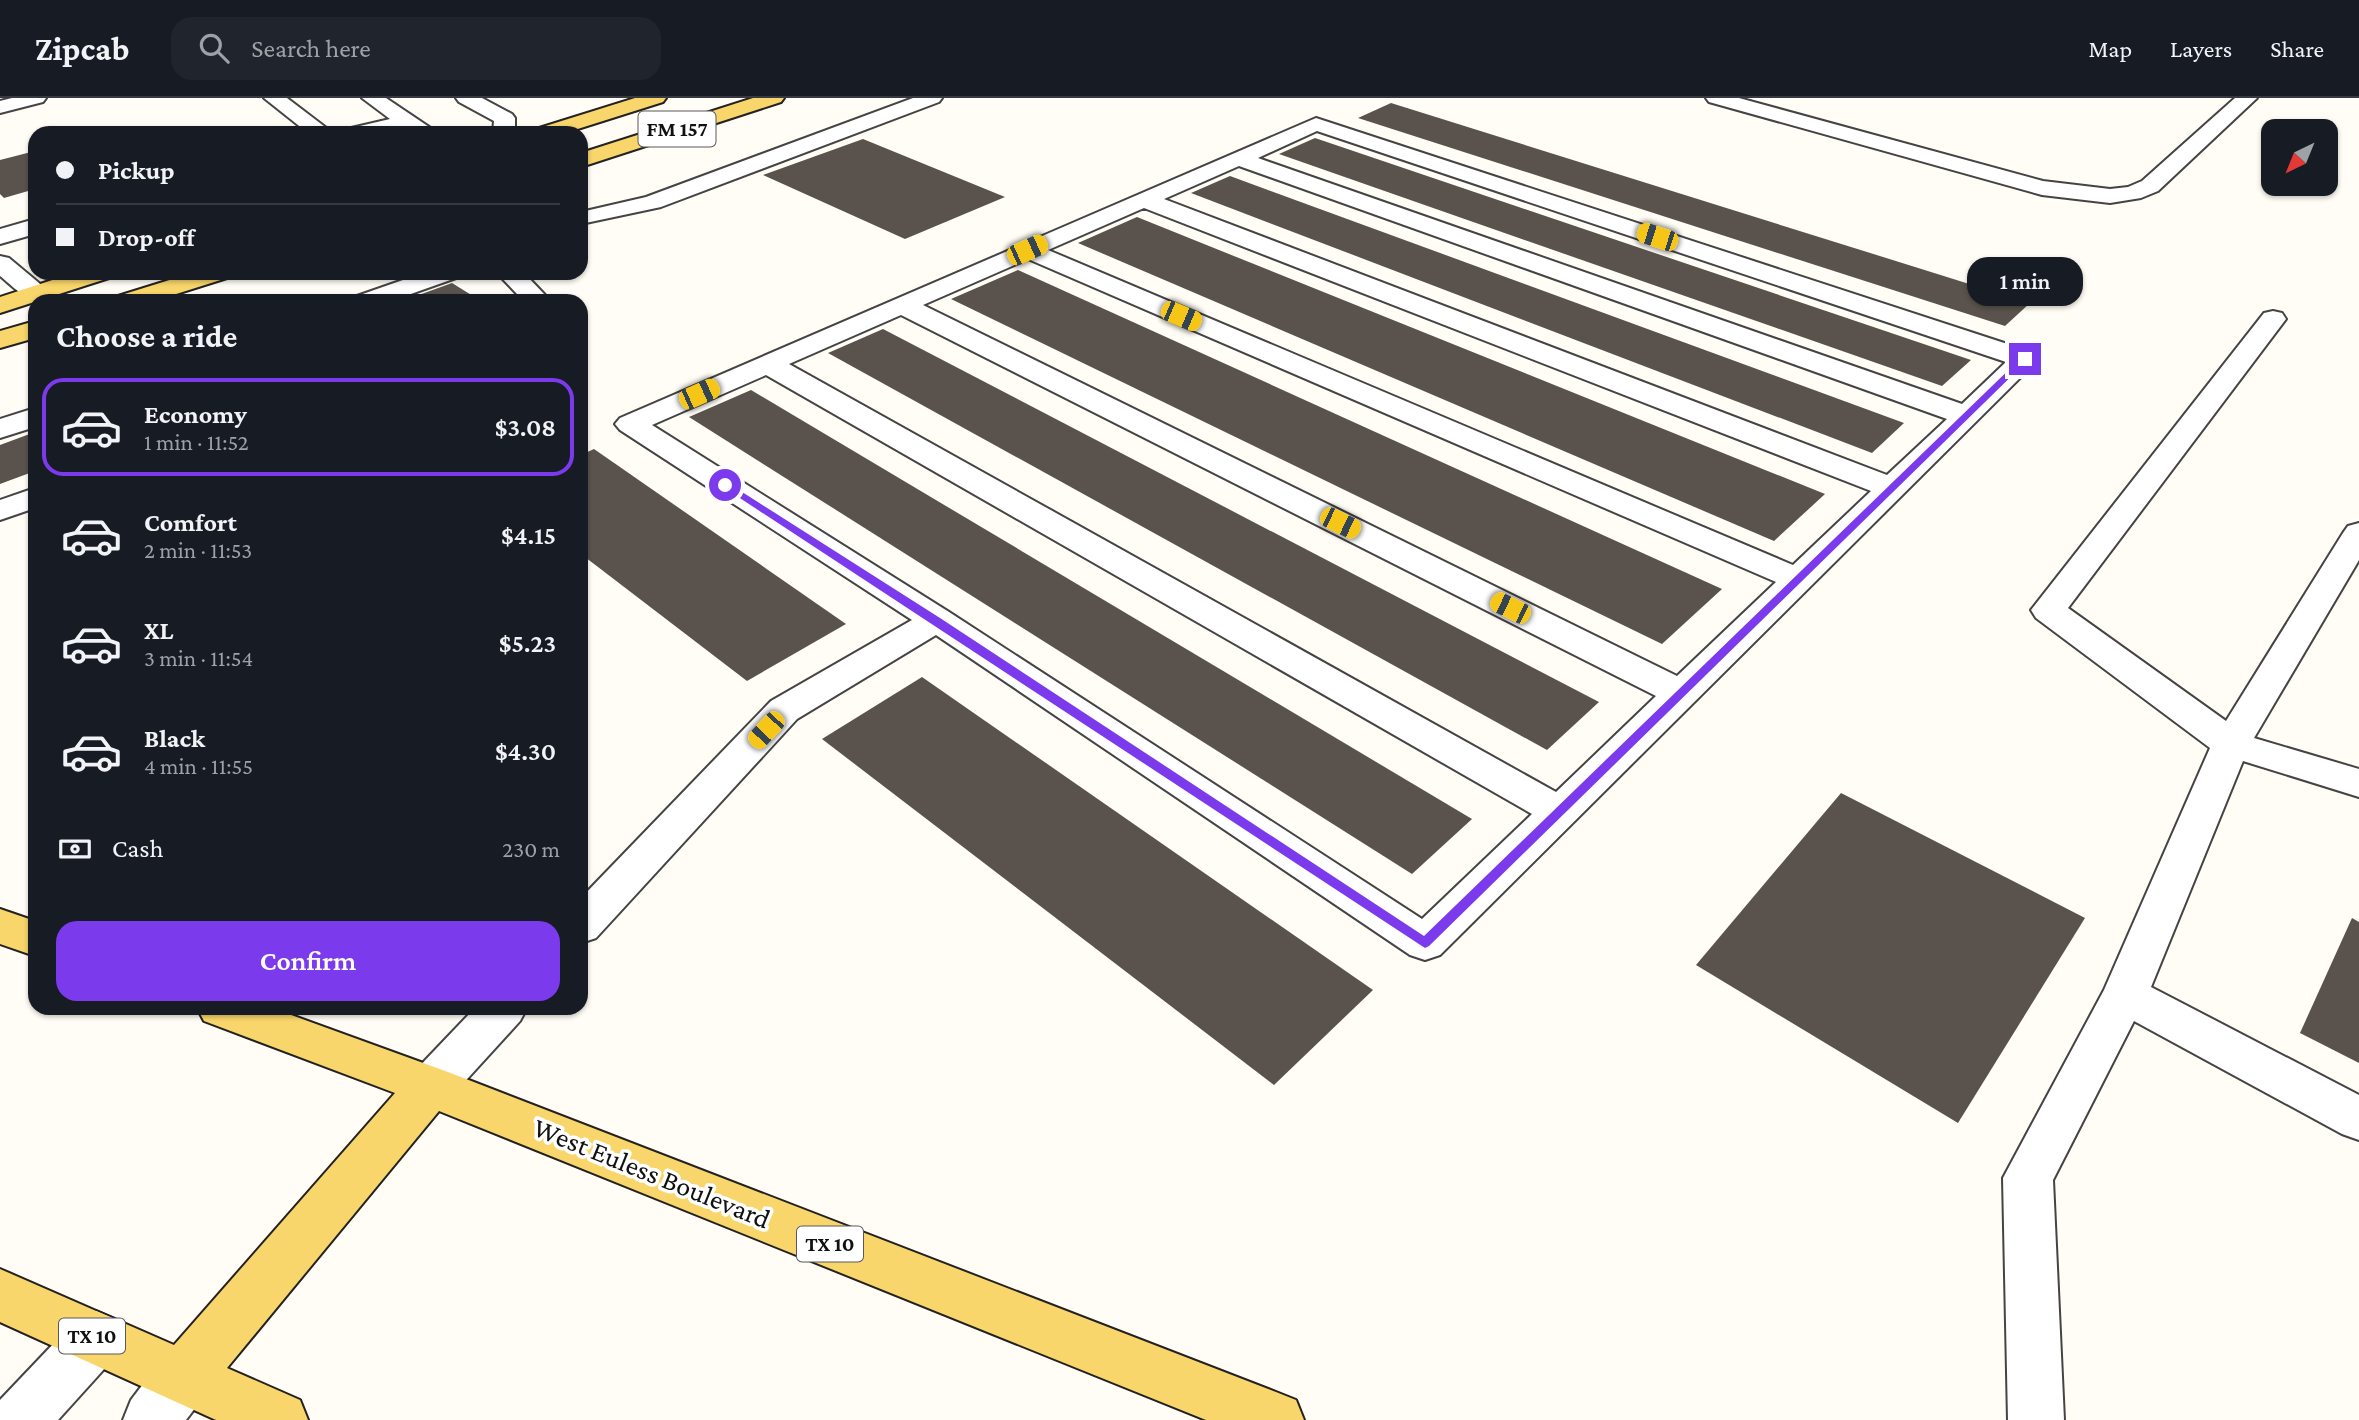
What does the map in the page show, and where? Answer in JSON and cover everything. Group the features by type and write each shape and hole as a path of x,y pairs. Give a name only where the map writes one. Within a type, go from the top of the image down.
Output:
{"main road":[{"name":"FM 157","path":"566,126 656,98"},
{"name":"FM 157","path":"588,158 774,98"},
{"path":"33,294 78,280"},
{"path":"150,294 195,280"},
{"path":"0,305 28,296"},
{"path":"0,340 28,331"},
{"path":"0,926 28,936"},
{"name":"West Euless Boulevard","path":"239,1015 431,1086 1276,1420"},
{"path":"185,1375 431,1086"},
{"name":"TX 10","path":"0,1295 185,1375 280,1420"}],"street":[{"path":"0,107 36,98"},
{"path":"274,98 312,126"},
{"path":"372,98 416,126"},
{"path":"466,98 505,118 504,126"},
{"path":"588,217 653,202 932,98"},
{"path":"1716,98 2042,188 2110,196 2133,193 2150,186 2247,98"},
{"path":"386,126 408,121"},
{"path":"1315,124 2025,359 1425,943 937,620 631,424 1143,200 1315,124"},
{"path":"1238,158 1967,416"},
{"path":"1143,200 1892,488"},
{"path":"0,237 28,228"},
{"path":"1027,250 1798,579"},
{"path":"0,263 36,293"},
{"path":"386,294 427,280"},
{"path":"516,280 531,294"},
{"path":"902,305 1681,693"},
{"path":"2273,319 2048,610 2231,744 2359,783"},
{"path":"768,364 1560,812"},
{"path":"0,429 28,419"},
{"path":"0,511 28,500"},
{"path":"2036,1420 2028,1178 2124,995 2231,744 2359,533"},
{"path":"588,919 784,710 937,620"},
{"path":"2124,995 2359,1119"},
{"path":"431,1086 497,1015"},
{"path":"20,1420 96,1338"},
{"path":"151,1420 185,1375"}],"building":[{"path":"1391,103 2030,303 2005,326 1358,118"},
{"path":"1315,138 1971,360 1942,386 1279,154"},
{"path":"863,139 1005,197 905,239 763,175"},
{"path":"28,153 28,191 4,198 0,194 0,160"},
{"path":"1230,176 1904,423 1872,453 1191,193"},
{"path":"1137,217 1825,494 1774,541 1078,243"},
{"path":"1018,270 1722,589 1662,644 951,299"},
{"path":"452,283 470,294 421,294"},
{"path":"883,329 1599,702 1547,750 828,353"},
{"path":"751,390 1472,819 1412,874 689,417"},
{"path":"28,435 28,474 0,484 0,445"},
{"path":"594,449 846,624 747,681 588,559 588,452"},
{"path":"922,677 1373,990 1274,1085 822,739"},
{"path":"1841,793 2085,918 1958,1123 1696,965"},
{"path":"2352,918 2359,922 2359,1063 2300,1033"}],"route":[{"path":"725,485 937,620 1425,943 2025,359"}]}
